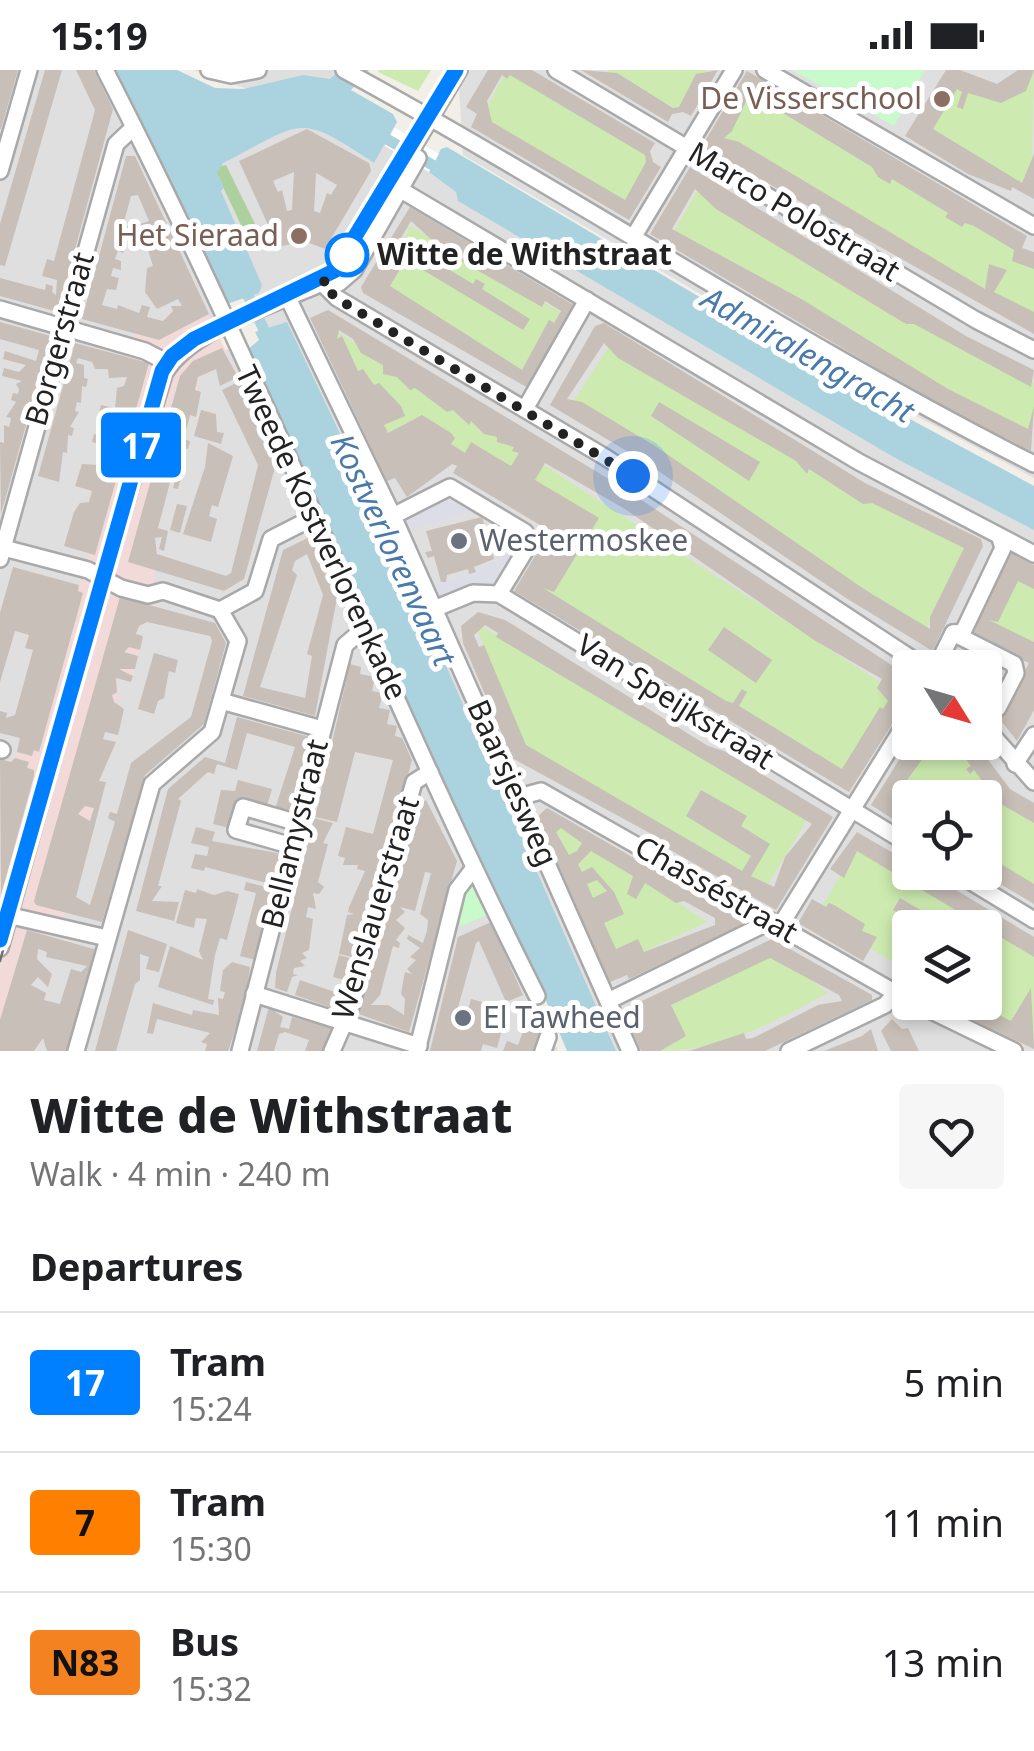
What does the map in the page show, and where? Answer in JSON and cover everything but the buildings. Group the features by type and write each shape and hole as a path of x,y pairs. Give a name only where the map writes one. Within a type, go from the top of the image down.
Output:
{"street":[{"path":"0,172 29,70"},
{"name":"Tweede Kostverlorenkade","path":"105,70 366,627 473,869 537,996"},
{"path":"210,70 231,75 258,70"},
{"path":"344,70 431,117 902,396 1034,464"},
{"path":"431,117 448,70"},
{"path":"322,283 326,268 406,159 459,70"},
{"path":"431,117 468,70"},
{"name":"Marco Polostraat","path":"556,70 1034,350"},
{"path":"634,236 734,70"},
{"path":"765,70 1034,226"},
{"name":"Borgerstraat","path":"1,551 116,144 134,127"},
{"path":"0,948 5,914 170,364 188,346 227,326 322,283 339,283 350,275 401,190 406,159"},
{"path":"401,190 859,462 1034,554"},
{"path":"322,283 347,305 525,409 911,650"},
{"name":"Baarsjesweg","path":"288,298 393,516 630,1051"},
{"path":"525,409 587,300"},
{"path":"0,309 154,354 170,364"},
{"path":"393,516 450,486 525,532 528,546 499,594 473,593 434,609"},
{"path":"220,610 255,591 271,539 314,517"},
{"path":"945,650 963,632 1002,548 1000,538"},
{"path":"1,551 88,570 148,595 163,591 220,610 238,640 212,732 152,784 76,1051"},
{"name":"Van Speijkstraat","path":"499,594 892,835"},
{"name":"Bellamystraat","path":"240,1051 345,645 366,627"},
{"path":"957,635 986,650"},
{"path":"1002,658 1014,664 1016,673 1002,700"},
{"path":"220,702 322,729"},
{"path":"1016,764 1034,735"},
{"path":"608,1001 775,923 892,745"},
{"path":"1002,747 1034,782"},
{"name":"Wenslauerstraat","path":"332,1051 414,782 430,772"},
{"name":"Chasséstraat","path":"519,798 541,791 892,991"},
{"path":"292,846 236,830 243,807 298,823"},
{"path":"254,994 418,1048 457,890 473,869"},
{"path":"985,890 1034,920"},
{"path":"5,914 106,938"},
{"path":"789,1051 892,1002"},
{"name":"Chasséstraat","path":"950,1020 1014,1051"}],"shaded area":[{"path":"0,70 113,70 221,315 160,345 0,965"},
{"path":"193,70 340,70 333,82 259,93"},
{"path":"458,70 1034,70 1034,478 844,378 463,155"},
{"path":"347,109 1034,506 1034,1051 591,1051 181,140"},
{"path":"203,302 235,371 220,378 215,369 199,377 196,417 190,416 184,438 190,441 179,455 186,457 182,473 173,472 158,527 168,531 166,538 155,537 158,549 152,605 147,624 139,626 137,634 143,636 133,676 131,682 116,679 118,689 123,691 112,694 123,698 114,702 124,709 118,735 105,732 103,739 116,742 100,780 106,782 66,913 49,935 44,951 38,950 37,959 52,974 50,980 38,977 31,985 46,993 48,1048 43,1038 40,1046 31,1044 0,1051 0,768 2,760 14,760 26,719 15,715 32,651 25,648 28,635 16,631 8,655 0,653 0,613 13,567 79,585 90,554 64,546 74,512 89,501 92,492 75,486 82,464 100,464 98,452 103,453 105,446 92,442 94,434 107,438 110,427 106,426 113,416 99,412 101,405 116,408 117,388 124,386 127,377 121,375 142,305 150,307 148,317 163,321 173,311 171,306 187,308"},
{"path":"242,344 558,1051 0,1051 180,367"},
{"path":"445,475 543,534 508,593 482,585 439,602 432,587 502,560 490,515 469,511 407,532 396,507"},
{"path":"947,625 998,650 934,650"},
{"path":"1002,652 1027,664 1002,709"}],"green space":[{"path":"379,70 431,70 418,91 378,72"},
{"path":"506,70 654,159 628,204 482,118"},
{"path":"606,70 707,70 682,112"},
{"path":"792,70 925,70 894,126"},
{"path":"1034,70 1031,186 987,176 927,139 956,83 995,94"},
{"path":"751,89 1012,248 1018,260 1034,267 1034,323 721,143"},
{"path":"226,165 261,236 251,246 214,168"},
{"path":"700,186 972,353 1034,382 1034,417 1023,438 673,233"},
{"path":"410,226 561,312 525,372 383,288"},
{"path":"333,329 892,690 849,779 541,595 563,523 453,456 409,482"},
{"path":"610,345 969,549 924,632 573,402"},
{"path":"1012,569 1034,580 1034,647 989,627"},
{"path":"474,622 808,819 767,886 524,747"},
{"path":"913,760 979,760 999,780 902,780"},
{"path":"1002,783 1034,815 1034,889 1002,870"},
{"path":"550,817 707,922 620,963"},
{"path":"860,840 892,859 892,890 942,890 975,910 892,910 892,961 816,918"},
{"path":"472,881 487,915 459,927 466,885"},
{"path":"1002,927 1034,946 1034,1041 996,1020 1002,1020"},
{"path":"769,948 828,993 728,1040 662,1051 650,1012"}],"water":[{"path":"114,70 177,70 215,88 243,89 303,75 330,79 340,70 369,70 351,90 393,114 397,122 374,163 329,135 300,128 270,138 223,163 217,173 224,187 221,191 262,285 259,293 227,304"},
{"path":"447,147 856,390 1034,486 1034,530 897,459 458,201 456,192 429,172 441,149"},
{"path":"287,322 390,539 616,1051 567,1051 528,958 510,935 247,350 259,340 255,332"}],"pier":[{"path":"395,128 439,154 429,172 385,146"}],"waterway":[{"name":"Admiralengracht","path":"376,133 443,171"},
{"name":"Kostverlorenvaart","path":"244,287 270,343"}],"tram line":[{"name":"17","path":"0,940 162,371 172,356 194,339 316,283 342,264 456,70"},
{"path":"0,961 102,590 168,373 205,338 302,296 344,268 462,70"}],"place":[{"name":"De Visserschool","path":"942,99"},
{"name":"Het Sieraad","path":"299,236"},
{"name":"Witte de Withstraat","path":"347,255"},
{"name":"Westermoskee","path":"459,541"},
{"name":"El Tawheed","path":"463,1018"}],"route":[{"path":"347,255 340,270 322,283 336,298 633,476"}]}
